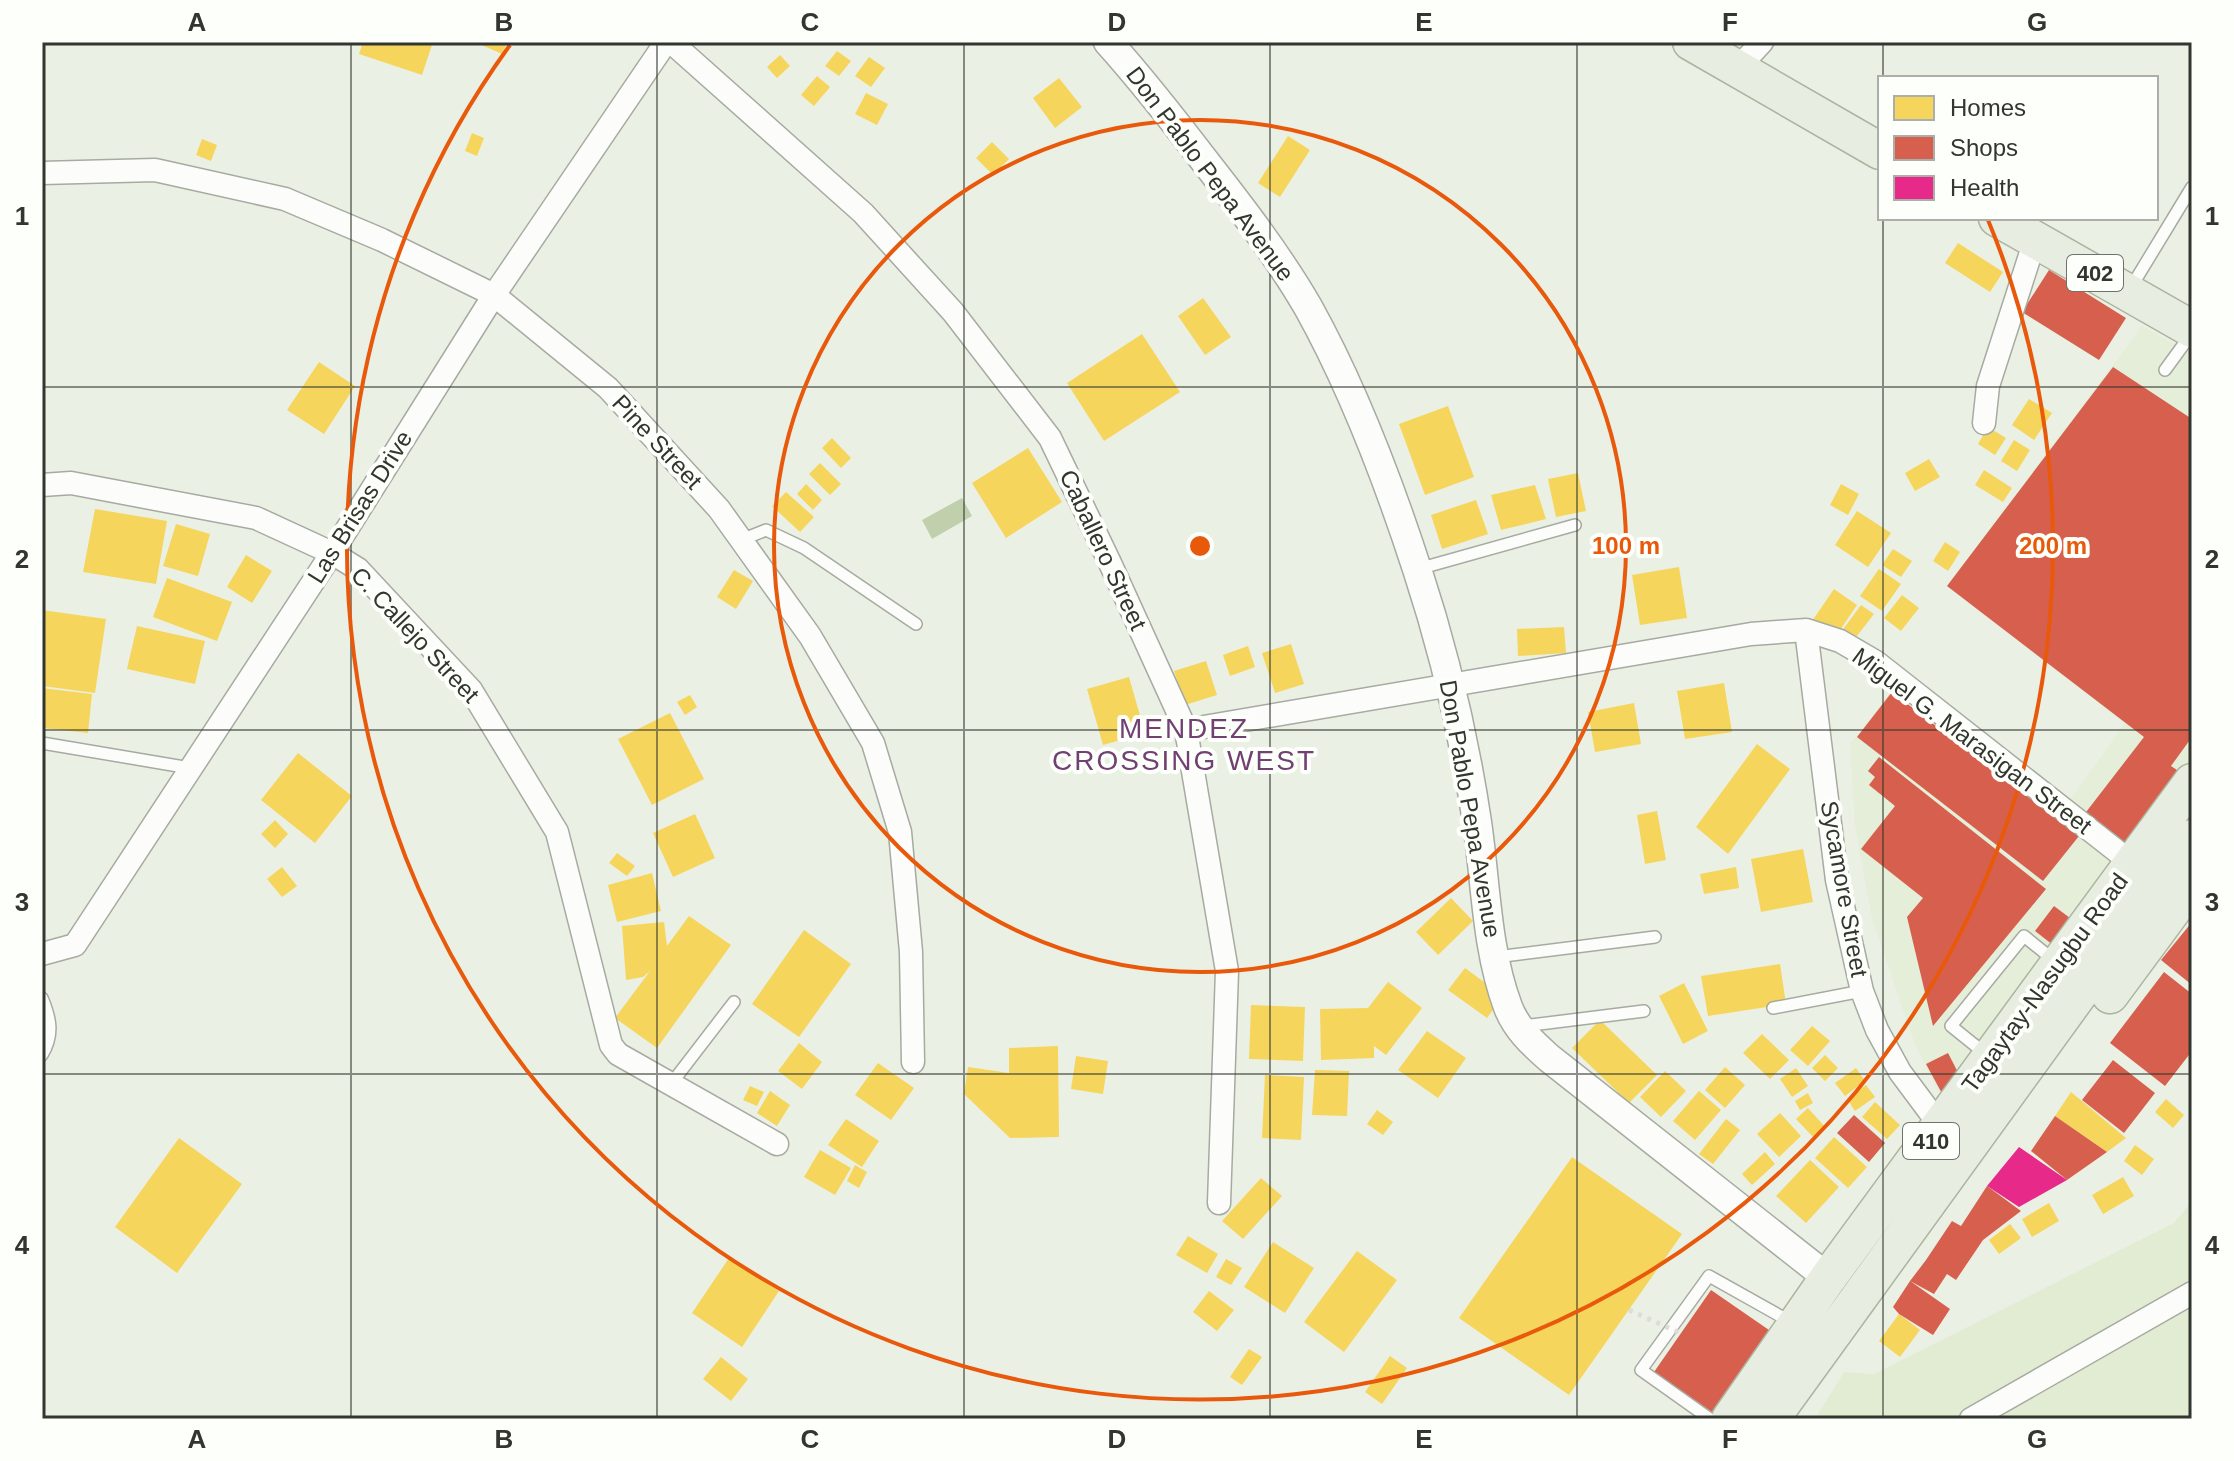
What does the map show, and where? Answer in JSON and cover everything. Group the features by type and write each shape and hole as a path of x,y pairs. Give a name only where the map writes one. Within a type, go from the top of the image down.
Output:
{"main road":[{"path":"1691,42 1878,150"},
{"name":"402","path":"2000,220 2192,330"},
{"name":"Tagaytay-Nasugbu Road","path":"1730,1419 1828,1278 2192,782"},
{"name":"Tagaytay-Nasugbu Road","path":"1771,1419 2192,838"},
{"name":"410","path":"1800,1419 2192,884"}],"street":[{"name":"Las Brisas Drive","path":"42,954 75,945 332,553 494,295 668,42"},
{"name":"Caballero Street","path":"668,42 863,213 953,312 1050,438 1110,563 1186,730 1227,971 1219,1203"},
{"name":"Don Pablo Pepa Avenue","path":"1108,42 1216,175 1293,282 1329,348 1361,422 1417,569 1451,686 1477,822 1495,957 1508,1007 1519,1027 1559,1066 1828,1278"},
{"path":"1737,69 1762,42"},
{"name":"Pine Street","path":"42,173 155,170 285,199 382,240 494,295 608,388 719,509 810,636 873,743 900,832 911,952 913,1062"},
{"path":"1984,423 1988,386 2035,240"},
{"name":"C. Callejo Street","path":"42,485 71,483 256,518 332,553 358,569 471,690 557,832 611,1045 618,1054 777,1144"},
{"path":"1186,730 1751,634 1806,630"},
{"name":"Miguel G. Marasigan Street","path":"1806,630 1840,641 1876,662 2132,863"},
{"name":"Sycamore Street","path":"1806,630 1837,880 1862,991 1877,1030 1900,1072 1941,1127"},
{"path":"1971,1419 2192,1293"}],"lane":[{"path":"2128,292 2192,187"},
{"path":"2165,370 2192,330"},
{"path":"1417,569 1575,525"},
{"path":"741,540 766,530 791,542 916,624"},
{"path":"42,743 190,768"},
{"path":"1990,1058 1951,1026 2024,936 2059,965"},
{"path":"1495,957 1655,937"},
{"path":"1773,1008 1862,991"},
{"path":"42,998 48,1012 50,1041 42,1055"},
{"path":"671,1084 734,1002"},
{"path":"1519,1027 1644,1011"},
{"path":"1710,1419 1641,1370 1709,1276 1795,1324"}],"path":[{"path":"1629,1310 1680,1333"}],"shaded area":[{"path":"2142,326 2192,354 2192,762 1944,1103 1914,1042 1872,918 1855,826 1850,744 1898,683 2065,807 2125,723 1947,586"},
{"path":"962,498 972,516 932,539 922,520"},
{"path":"2192,1201 2192,1419 1815,1419 1844,1372 1874,1374 2174,1223"}],"building: Homes":[{"path":"363,42 433,42 422,75 359,54"},
{"path":"475,42 507,42 502,54"},
{"path":"837,51 851,61 839,76 825,66"},
{"path":"780,55 790,66 777,78 767,67"},
{"path":"869,57 885,68 871,87 855,76"},
{"path":"817,76 830,87 814,106 801,95"},
{"path":"1059,78 1082,107 1055,128 1033,98"},
{"path":"866,93 888,104 877,125 855,114"},
{"path":"472,133 484,138 477,156 465,151"},
{"path":"1288,136 1310,150 1280,197 1258,183"},
{"path":"202,139 217,145 211,161 196,155"},
{"path":"992,142 1009,159 993,175 976,158"},
{"path":"1958,243 2003,272 1990,292 1945,263"},
{"path":"1203,298 1231,337 1205,355 1178,316"},
{"path":"1142,334 1180,392 1104,441 1067,383"},
{"path":"319,362 355,386 324,434 287,410"},
{"path":"2029,399 2052,413 2034,440 2012,425"},
{"path":"1448,406 1474,477 1425,495 1399,424"},
{"path":"1988,427 2006,438 1995,455 1978,444"},
{"path":"832,438 851,458 841,468 822,448"},
{"path":"2014,440 2030,450 2017,471 2001,461"},
{"path":"1028,448 1062,502 1006,538 972,483"},
{"path":"1929,459 1940,477 1915,491 1905,473"},
{"path":"820,463 841,484 830,495 809,474"},
{"path":"1984,470 2012,488 2003,502 1975,485"},
{"path":"1578,473 1586,511 1556,517 1548,479"},
{"path":"806,484 822,500 813,510 797,494"},
{"path":"1841,484 1859,494 1848,515 1830,505"},
{"path":"1535,485 1546,519 1501,530 1491,495"},
{"path":"786,492 814,517 800,532 772,506"},
{"path":"1476,500 1488,534 1442,549 1431,515"},
{"path":"95,509 167,521 156,584 83,572"},
{"path":"1857,511 1891,533 1868,567 1835,545"},
{"path":"176,524 210,534 198,576 163,566"},
{"path":"1945,542 1960,552 1948,571 1933,561"},
{"path":"1893,549 1912,561 1901,577 1882,565"},
{"path":"246,555 272,571 252,603 227,587"},
{"path":"1679,567 1687,618 1640,625 1632,575"},
{"path":"1879,569 1901,584 1882,611 1860,596"},
{"path":"734,570 753,581 736,609 717,597"},
{"path":"167,578 232,602 217,641 153,617"},
{"path":"1834,589 1857,605 1832,642 1808,627"},
{"path":"1902,595 1919,608 1901,631 1884,618"},
{"path":"1861,605 1874,614 1850,645 1838,636"},
{"path":"42,610 106,619 95,693 42,686"},
{"path":"137,626 205,641 195,684 127,669"},
{"path":"1564,627 1566,653 1518,656 1517,629"},
{"path":"1291,644 1304,684 1275,693 1262,653"},
{"path":"1248,646 1255,667 1230,676 1223,655"},
{"path":"1206,661 1217,695 1185,705 1174,671"},
{"path":"1129,677 1145,733 1103,745 1087,689"},
{"path":"1724,683 1732,732 1685,739 1677,691"},
{"path":"42,688 92,694 88,733 42,728"},
{"path":"690,695 697,707 685,715 677,702"},
{"path":"1634,703 1641,744 1595,752 1588,712"},
{"path":"670,713 704,779 652,805 618,739"},
{"path":"1757,744 1790,769 1728,854 1696,827"},
{"path":"298,753 352,796 315,843 261,800"},
{"path":"1657,811 1666,860 1645,864 1637,815"},
{"path":"695,814 715,858 673,877 653,833"},
{"path":"275,820 288,834 275,848 261,834"},
{"path":"1803,849 1813,902 1761,912 1751,859"},
{"path":"617,853 635,866 627,876 609,863"},
{"path":"282,867 297,886 282,897 267,879"},
{"path":"1736,867 1739,888 1704,894 1700,874"},
{"path":"652,873 661,911 617,922 608,885"},
{"path":"1451,898 1473,921 1438,955 1416,932"},
{"path":"689,916 731,945 657,1048 615,1018 650,971 643,977 626,980 622,926 664,922 667,946"},
{"path":"804,930 851,964 799,1037 752,1004"},
{"path":"1780,964 1786,1004 1708,1016 1701,976"},
{"path":"1465,968 1503,996 1487,1018 1448,990"},
{"path":"1388,982 1422,1008 1386,1055 1374,1046 1374,1058 1321,1060 1320,1009 1368,1008"},
{"path":"1684,983 1708,1031 1683,1044 1659,996"},
{"path":"1251,1005 1305,1007 1303,1061 1249,1059"},
{"path":"1600,1020 1657,1075 1629,1103 1572,1048"},
{"path":"1812,1026 1830,1041 1808,1066 1790,1050"},
{"path":"1427,1031 1466,1058 1438,1098 1398,1070"},
{"path":"1762,1034 1789,1060 1770,1079 1743,1053"},
{"path":"799,1043 822,1062 802,1089 778,1071"},
{"path":"1058,1046 1059,1137 1010,1138 964,1094 968,1067 1009,1073 1009,1048"},
{"path":"1825,1055 1838,1068 1825,1081 1812,1068"},
{"path":"1076,1056 1108,1061 1103,1094 1071,1089"},
{"path":"878,1063 914,1088 891,1120 855,1095"},
{"path":"1725,1067 1745,1085 1725,1108 1705,1090"},
{"path":"1796,1068 1808,1086 1792,1097 1780,1079"},
{"path":"1856,1068 1865,1081 1845,1096 1835,1083"},
{"path":"1315,1070 1349,1071 1347,1116 1312,1115"},
{"path":"1665,1071 1686,1091 1661,1117 1640,1097"},
{"path":"1265,1075 1304,1077 1301,1140 1262,1138"},
{"path":"1866,1085 1875,1097 1855,1111 1847,1099"},
{"path":"750,1086 764,1092 757,1106 743,1100"},
{"path":"770,1091 790,1105 777,1126 757,1113"},
{"path":"1699,1091 1721,1110 1695,1140 1673,1121"},
{"path":"2071,1092 2126,1138 2107,1152 2055,1116"},
{"path":"1808,1093 1813,1103 1800,1110 1795,1101"},
{"path":"2166,1099 2184,1115 2173,1128 2155,1112"},
{"path":"1875,1102 1900,1125 1887,1139 1862,1117"},
{"path":"1808,1108 1826,1128 1814,1138 1796,1119"},
{"path":"1377,1110 1393,1122 1383,1135 1367,1124"},
{"path":"1780,1113 1801,1136 1779,1157 1757,1134"},
{"path":"846,1119 879,1141 862,1167 828,1145"},
{"path":"1726,1119 1740,1130 1713,1164 1699,1154"},
{"path":"1834,1137 1867,1167 1848,1188 1815,1158"},
{"path":"179,1138 242,1184 177,1273 115,1227"},
{"path":"2135,1145 2154,1159 2142,1175 2124,1161"},
{"path":"820,1150 851,1168 835,1195 804,1177"},
{"path":"1765,1152 1775,1164 1752,1185 1742,1174"},
{"path":"1572,1157 1682,1234 1569,1395 1459,1318"},
{"path":"1810,1160 1839,1187 1806,1223 1776,1196"},
{"path":"855,1165 867,1172 859,1188 847,1181"},
{"path":"2123,1177 2134,1196 2103,1214 2092,1195"},
{"path":"1261,1178 1282,1196 1243,1239 1222,1221"},
{"path":"2049,1203 2059,1221 2032,1237 2022,1219"},
{"path":"2010,1224 2021,1238 1999,1254 1989,1240"},
{"path":"1188,1236 1218,1254 1207,1273 1176,1255"},
{"path":"1273,1242 1314,1268 1285,1313 1244,1287"},
{"path":"1357,1251 1397,1280 1344,1352 1304,1322"},
{"path":"729,1258 779,1291 742,1347 692,1313"},
{"path":"1226,1259 1242,1268 1231,1285 1216,1277"},
{"path":"1209,1291 1234,1310 1217,1331 1193,1312"},
{"path":"1899,1314 1920,1330 1900,1357 1879,1341"},
{"path":"1249,1349 1262,1357 1242,1385 1230,1377"},
{"path":"1390,1356 1407,1368 1382,1404 1365,1392"},
{"path":"721,1357 748,1379 731,1401 703,1379"}],"building: Shops":[{"path":"2049,270 2126,318 2099,360 2022,312"},
{"path":"2113,367 2192,419 2192,737 2171,766 2180,772 2124,847 2083,816 2144,737 1947,586"},
{"path":"1892,692 2079,836 2043,881 1857,737"},
{"path":"1879,757 2046,889 1933,1026 1907,917 1923,898 1861,849 1895,806 1869,785 1875,777 1868,771"},
{"path":"2054,906 2082,927 2062,952 2035,931"},
{"path":"2192,922 2192,985 2161,960"},
{"path":"2164,972 2192,994 2192,1051 2165,1086 2110,1043"},
{"path":"1948,1053 1966,1088 1945,1099 1926,1064"},
{"path":"2113,1060 2155,1093 2124,1133 2082,1100"},
{"path":"1854,1115 1885,1143 1869,1162 1837,1133"},
{"path":"2055,1116 2107,1152 2067,1180 2031,1151"},
{"path":"1987,1186 2021,1211 1983,1240 1956,1280 1947,1274 1934,1294 1910,1281 1952,1221 1961,1226"},
{"path":"1910,1281 1950,1309 1933,1335 1893,1307"},
{"path":"1711,1290 1769,1330 1712,1412 1654,1372"}],"building: Health":[{"path":"2019,1147 2067,1180 2019,1207 1987,1186"}],"district":[{"name":"MENDEZ CROSSING WEST","path":"1184,744"}]}
